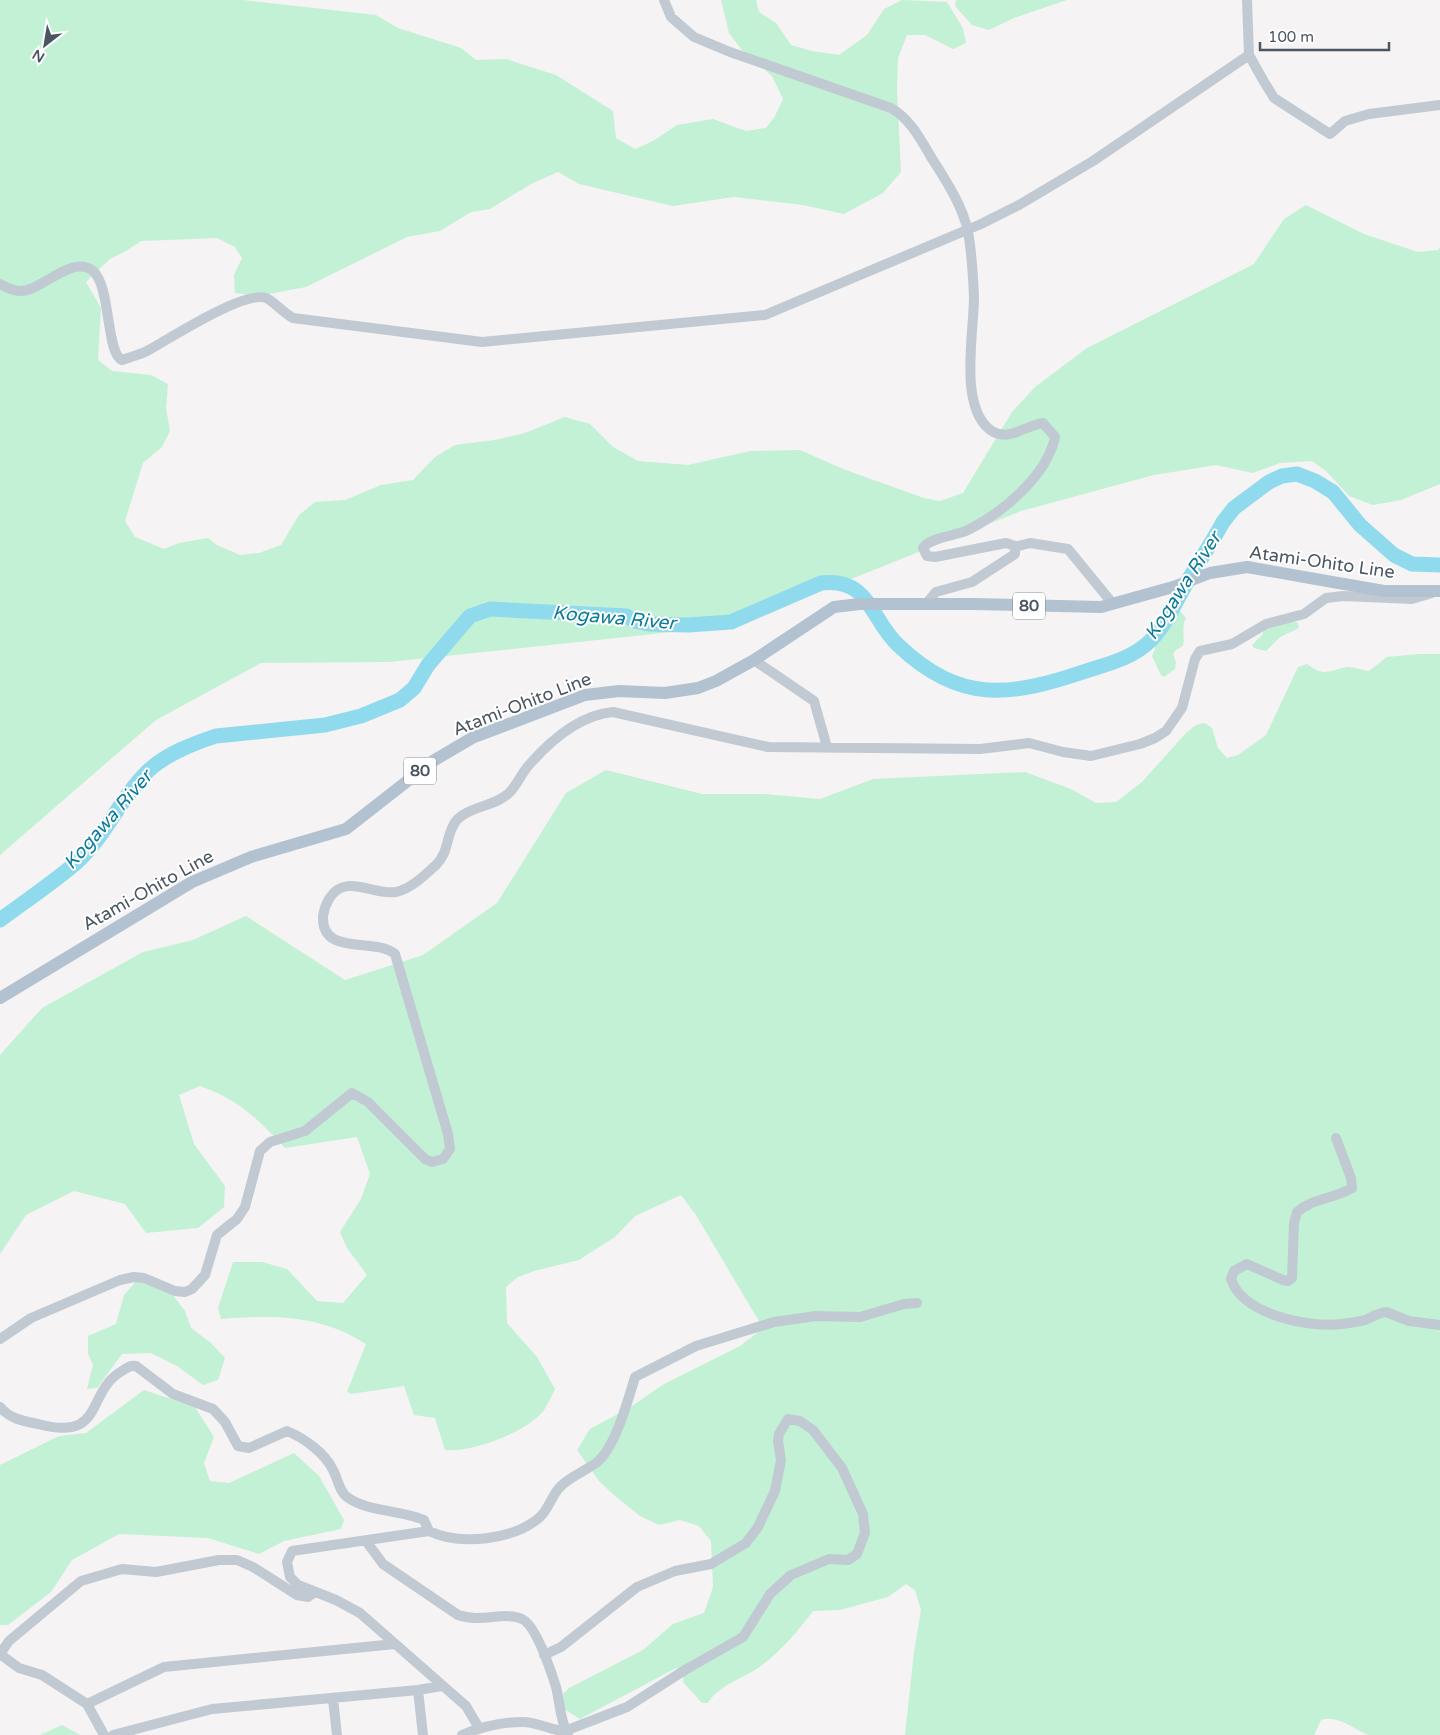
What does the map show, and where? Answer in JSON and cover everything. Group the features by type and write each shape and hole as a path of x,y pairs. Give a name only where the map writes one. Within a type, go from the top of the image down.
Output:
{"main road":[{"name":"Atami-Ohito Line","path":"1113,604 1173,587 1201,576 1248,567 1384,591 1437,591"},
{"name":"Atami-Ohito Line","path":"0,998 192,882 250,857 328,836 346,829 433,761 472,738 585,695 619,690 665,693 698,688 716,681 754,660 826,610 845,604 926,604"},
{"name":"80","path":"926,604 1084,608 1113,604"}],"street":[{"path":"664,0 671,17 694,37 730,52 891,108 902,115 917,133 944,178 968,230 974,298 972,390 980,419 990,430 1002,434 1016,434 1036,424 1043,423 1055,437 1046,462 1004,508 968,530 946,538 932,540 923,548 927,556 935,558 1006,543 1016,547 1030,544 1068,549 1113,604"},
{"path":"1248,0 1249,55 1274,98 1330,134 1345,121 1369,114 1440,104"},
{"path":"0,284 8,289 22,291 32,289 56,274 70,269 85,267 94,271 100,283 107,307 116,355 122,360 146,351 224,309 257,296 268,298 281,311 293,318 482,342 765,315 968,230 1019,205 1093,161 1249,55"},
{"path":"926,604 936,592 963,586 1001,564 1015,554 1016,547"},
{"path":"0,1339 15,1327 31,1318 120,1280 134,1277 144,1278 175,1292 184,1292 192,1289 205,1275 217,1235 237,1219 245,1207 260,1150 270,1142 305,1131 352,1093 368,1102 425,1159 438,1162 447,1154 450,1149 448,1134 395,954 386,950 336,942 331,938 327,932 323,915 328,900 343,887 360,886 388,893 402,890 411,885 445,856 450,834 461,817 509,793 528,766 561,734 599,714 622,713 768,747 980,749 1029,743 1077,755 1091,756 1119,751 1155,738 1173,723 1182,708 1195,659 1200,651 1232,644 1266,624 1304,614 1326,598 1343,596 1412,599 1437,591"},
{"path":"754,660 814,701 827,747"},
{"path":"1336,1138 1351,1178 1352,1188 1344,1193 1320,1198 1297,1212 1294,1222 1292,1278 1288,1281 1283,1280 1247,1264 1234,1271 1231,1279 1233,1287 1244,1298 1273,1316 1288,1319 1340,1324 1364,1320 1386,1312 1409,1321 1440,1325"},
{"path":"0,1407 12,1418 61,1428 73,1427 83,1423 89,1417 111,1378 128,1367 136,1366 173,1394 213,1409 225,1422 238,1446 249,1448 287,1431 297,1435 327,1459 342,1493 350,1499 382,1510 412,1514 424,1520 429,1530 438,1536 474,1541 526,1528 542,1516 560,1486 597,1462 605,1452 624,1414 635,1377 696,1346 774,1322 816,1316 860,1317 904,1304 917,1304"},
{"path":"462,1735 479,1728 524,1722 567,1733 627,1707 685,1670 743,1637 770,1594 791,1575 829,1559 848,1560 857,1554 865,1533 863,1514 842,1468 813,1430 800,1421 788,1419 779,1434 778,1441 781,1460 775,1491 758,1527 746,1543 711,1564 674,1571 638,1587 561,1647 544,1655"},
{"path":"429,1530 292,1551 287,1562 290,1577 298,1585 336,1600 360,1613 466,1706 479,1728"},
{"path":"366,1540 382,1564 458,1615 470,1620 514,1616 524,1619 531,1628 544,1655 555,1686 567,1733"},
{"path":"104,1735 87,1704 42,1674 19,1668 0,1654 9,1641 81,1580 122,1569 156,1572 219,1560 237,1560 253,1567 297,1595 308,1598 315,1592"},
{"path":"87,1704 164,1667 394,1644"},
{"path":"113,1735 212,1709 333,1699 442,1686"},
{"path":"418,1690 423,1735"},
{"path":"333,1699 337,1735"}],"green space":[{"path":"0,0 243,0 376,15 398,28 461,48 476,60 506,59 556,75 613,111 616,138 635,149 653,141 677,125 713,119 746,131 766,128 775,116 783,99 772,76 741,49 729,33 721,0 756,0 759,12 776,23 791,45 812,51 839,55 867,35 884,9 902,0 947,2 963,28 966,43 953,49 925,35 907,35 898,58 897,89 901,172 883,193 844,214 803,205 734,197 673,206 579,184 558,172 531,184 490,209 471,212 440,231 407,237 306,287 258,296 235,293 234,275 242,258 235,247 217,238 141,241 110,259 86,282 101,308 98,360 112,371 151,375 168,384 166,408 170,431 162,447 143,463 125,521 135,537 164,549 179,543 208,538 217,545 240,555 259,553 281,545 299,515 315,502 345,500 381,485 413,480 435,457 455,445 495,440 525,433 565,417 590,424 613,447 638,461 688,465 750,451 800,450 843,469 924,498 940,501 963,493 1012,412 1035,387 1087,348 1254,264 1284,219 1306,205 1364,234 1418,252 1438,250 1440,247 1440,484 1401,500 1373,505 1349,496 1326,471 1312,461 1280,463 1253,473 1216,465 1154,475 1021,511 841,583 747,616 672,632 389,662 261,663 156,720 0,855"},
{"path":"956,0 1067,0 1014,18 989,30 972,25 955,6"},
{"path":"1175,611 1180,611 1186,618 1183,646 1173,654 1176,662 1175,669 1164,677 1161,675 1152,656 1155,649 1154,644"},
{"path":"1291,620 1298,623 1299,628 1280,637 1266,651 1254,648 1252,645 1263,634 1263,628"},
{"path":"1440,654 1440,1735 1369,1735 1346,1723 1327,1719 1321,1720 1314,1735 905,1735 914,1652 921,1610 915,1590 906,1584 888,1597 840,1610 813,1611 802,1626 776,1653 756,1670 719,1691 708,1703 702,1703 683,1682 684,1670 676,1668 580,1719 562,1708 559,1698 569,1688 643,1650 673,1624 704,1613 713,1587 711,1541 699,1526 680,1520 659,1525 640,1516 599,1481 577,1450 590,1429 629,1408 664,1384 740,1346 757,1333 760,1323 696,1215 681,1195 635,1216 615,1237 579,1260 534,1271 518,1277 506,1287 507,1323 537,1357 555,1389 544,1410 525,1426 484,1444 456,1450 445,1450 435,1418 414,1415 404,1386 351,1394 347,1392 366,1344 331,1327 296,1319 259,1317 221,1319 218,1308 233,1262 262,1262 287,1269 317,1301 343,1303 367,1275 347,1248 340,1232 361,1199 370,1174 357,1137 285,1148 247,1111 226,1097 200,1086 179,1095 194,1144 225,1186 224,1207 198,1228 146,1233 125,1204 74,1191 26,1215 0,1254 0,1055 42,1008 143,952 193,940 246,916 345,980 423,955 497,903 566,793 606,770 702,794 764,794 820,799 873,779 1025,772 1071,789 1096,803 1116,802 1142,782 1186,733 1196,725 1205,723 1212,728 1218,748 1227,758 1238,755 1266,735 1298,667 1307,664 1323,672 1348,667 1369,671 1387,657"},
{"path":"138,1279 167,1287 185,1311 191,1328 211,1343 225,1358 218,1380 203,1385 177,1366 151,1353 122,1354 97,1388 87,1389 93,1365 88,1354 88,1336 116,1324 124,1295"},
{"path":"144,1390 195,1407 214,1437 204,1463 210,1481 229,1483 294,1453 319,1476 344,1520 341,1529 284,1541 259,1554 208,1538 119,1534 72,1560 51,1592 8,1625 0,1625 0,1465 59,1436 86,1433"},
{"path":"62,1725 80,1735 40,1735"}],"waterway":[{"name":"Kogawa River","path":"0,920 49,885 77,862 96,841 138,782 163,759 189,746 216,736 325,725 361,716 400,700 414,688 428,665 470,616 490,609 627,616 634,621 649,624 688,625 731,622 821,583 837,583 850,586 860,593 898,645 921,664 943,678 965,686 987,690 1009,690 1059,680 1103,666 1120,660 1143,647 1164,624 1223,522 1234,508 1269,482 1282,476 1297,474 1315,481 1333,492 1360,525 1394,555 1412,564 1440,565"}]}
